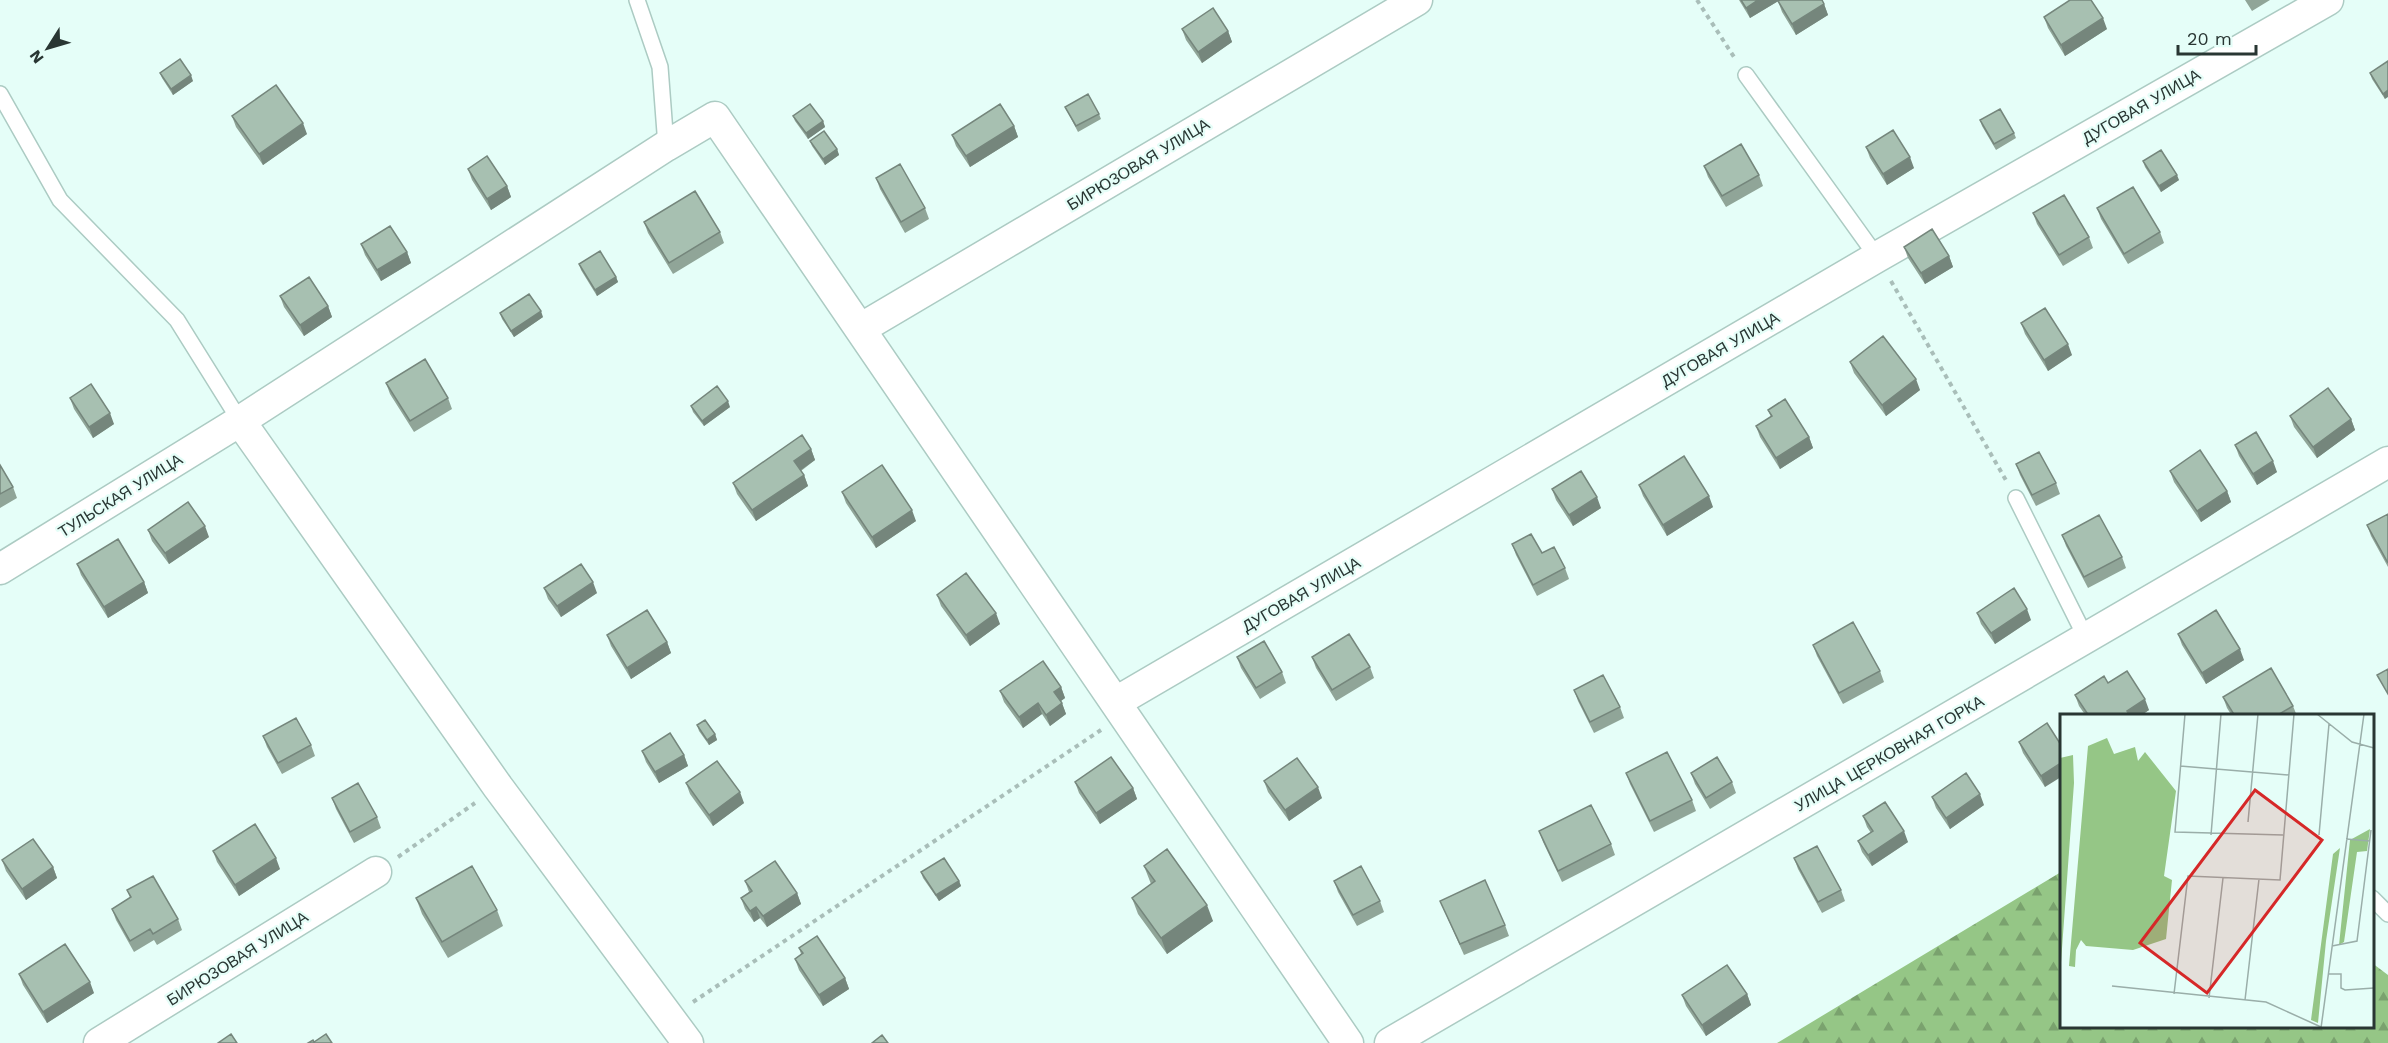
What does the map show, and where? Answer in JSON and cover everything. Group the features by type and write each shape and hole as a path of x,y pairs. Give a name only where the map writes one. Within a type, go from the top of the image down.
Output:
{"street":[{"name":"БИРЮЗОВАЯ УЛИЦА","path":"860,329 1417,0"},
{"name":"ДУГОВАЯ УЛИЦА","path":"1120,709 1877,257 2328,0"},
{"name":"ТУЛЬСКАЯ УЛИЦА","path":"0,569 240,421 666,146 715,117 860,329"},
{"path":"860,329 1348,1043"},
{"path":"240,421 498,787 688,1043"},
{"name":"УЛИЦА ЦЕРКОВНАЯ ГОРКА","path":"1390,1043 2388,462"},
{"name":"БИРЮЗОВАЯ УЛИЦА","path":"99,1043 376,872"}],"lane":[{"path":"637,0 660,67 666,146"},
{"path":"1746,75 1877,257"},
{"path":"0,94 60,200 177,320 240,421"},
{"path":"2016,498 2086,638"},
{"path":"2373,899 2388,914"}],"path":[{"path":"1697,0 1746,75"},
{"path":"1877,257 2016,498"},
{"path":"668,1018 1120,709"},
{"path":"376,872 498,787"}],"green space":[{"path":"2060,873 2060,1028 2373,1028 2373,964 2388,975 2388,1043 1777,1043"}],"building":[{"path":"1741,0 1758,0 1746,8"},
{"path":"1822,0 1824,4 1792,24 1778,1"},
{"path":"2070,0 2091,0 2103,18 2061,45 2044,17"},
{"path":"1213,8 1228,31 1198,52 1182,29"},
{"path":"180,59 191,75 171,89 160,73"},
{"path":"2388,61 2388,90 2383,94 2370,73"},
{"path":"276,85 303,123 259,154 232,116"},
{"path":"1088,94 1099,114 1076,126 1065,107"},
{"path":"810,104 823,121 806,133 793,116"},
{"path":"1000,104 1014,126 966,156 952,135"},
{"path":"2000,109 2014,133 1994,144 1980,120"},
{"path":"1893,130 1910,157 1883,174 1866,147"},
{"path":"824,131 837,149 823,159 810,141"},
{"path":"1741,144 1759,175 1722,196 1704,166"},
{"path":"2161,150 2177,175 2159,186 2143,161"},
{"path":"487,156 507,186 487,199 468,169"},
{"path":"900,164 925,208 901,222 876,178"},
{"path":"2133,187 2160,232 2124,254 2097,208"},
{"path":"695,191 720,232 669,263 644,222"},
{"path":"2064,195 2089,237 2059,255 2033,213"},
{"path":"390,226 407,252 377,270 361,244"},
{"path":"1932,229 1949,256 1921,273 1904,247"},
{"path":"600,251 616,277 595,290 579,264"},
{"path":"309,277 328,306 300,325 280,296"},
{"path":"529,294 541,311 511,331 500,313"},
{"path":"2045,308 2068,344 2044,360 2021,323"},
{"path":"1883,336 1916,379 1882,405 1850,362"},
{"path":"425,359 448,398 410,421 386,383"},
{"path":"91,384 110,413 89,427 70,398"},
{"path":"717,386 728,401 702,421 691,406"},
{"path":"2328,388 2351,419 2313,447 2290,416"},
{"path":"1785,399 1809,437 1776,458 1756,426 1772,416 1768,410"},
{"path":"2256,432 2273,461 2253,474 2235,445"},
{"path":"802,435 811,449 794,461 804,475 752,510 733,483"},
{"path":"2200,450 2227,491 2197,511 2170,471"},
{"path":"2039,452 2056,483 2032,495 2016,464"},
{"path":"1684,456 1709,496 1663,525 1639,485"},
{"path":"0,465 13,487 0,494"},
{"path":"882,465 912,510 872,537 842,492"},
{"path":"1581,471 1597,497 1569,515 1552,489"},
{"path":"188,502 205,526 165,553 148,530"},
{"path":"2388,514 2388,563 2367,525"},
{"path":"2099,515 2122,557 2084,577 2062,535"},
{"path":"1531,534 1542,553 1554,547 1565,568 1533,585 1512,544"},
{"path":"118,539 144,582 104,607 77,564"},
{"path":"581,564 593,582 557,606 544,588"},
{"path":"966,573 996,613 966,635 937,595"},
{"path":"2014,588 2027,609 1991,633 1977,613"},
{"path":"647,610 667,642 627,668 607,635"},
{"path":"2216,610 2240,649 2202,673 2178,634"},
{"path":"1853,622 1880,671 1839,693 1813,645"},
{"path":"1349,634 1370,667 1332,690 1312,657"},
{"path":"1264,641 1282,672 1256,688 1237,657"},
{"path":"1043,661 1061,687 1054,692 1062,703 1046,715 1038,703 1019,717 1000,691"},
{"path":"2271,668 2293,706 2279,714 2234,714 2223,697"},
{"path":"2388,669 2388,694 2377,675"},
{"path":"2127,671 2145,699 2127,711 2129,714 2088,714 2075,695 2104,676 2108,683"},
{"path":"1603,675 1620,707 1590,722 1574,690"},
{"path":"296,718 311,745 278,763 263,736"},
{"path":"705,720 715,734 707,740 697,725"},
{"path":"2047,723 2060,743 2060,764 2041,776 2019,742"},
{"path":"670,733 684,755 655,772 642,751"},
{"path":"1667,752 1692,800 1650,821 1626,773"},
{"path":"1111,757 1133,788 1096,813 1075,782"},
{"path":"1717,757 1732,782 1706,798 1691,773"},
{"path":"1297,758 1318,787 1285,810 1264,781"},
{"path":"717,761 740,792 709,815 686,783"},
{"path":"1966,773 1980,794 1946,818 1932,797"},
{"path":"358,783 377,817 350,832 332,798"},
{"path":"1885,802 1904,831 1868,855 1858,841 1873,831 1863,816"},
{"path":"1591,805 1611,844 1558,871 1539,831"},
{"path":"255,824 276,858 235,885 213,851"},
{"path":"33,839 53,867 22,889 2,860"},
{"path":"1817,846 1841,890 1818,902 1794,858"},
{"path":"1167,849 1207,905 1161,938 1132,898 1155,881 1144,866"},
{"path":"944,858 959,881 936,895 921,872"},
{"path":"775,861 797,893 763,916 756,907 750,911 741,898 752,891 745,881"},
{"path":"472,866 497,910 442,942 416,898"},
{"path":"1361,866 1380,901 1353,915 1334,881"},
{"path":"153,876 178,919 153,934 150,929 130,941 112,909 131,897 127,890"},
{"path":"1485,880 1505,925 1460,944 1440,901"},
{"path":"817,936 845,978 819,995 795,959 803,953 799,948"},
{"path":"65,944 90,982 43,1012 19,974"},
{"path":"1727,965 1747,994 1702,1025 1682,995"},
{"path":"231,1034 237,1043 218,1043"},
{"path":"326,1034 332,1043 308,1043 313,1040 314,1042"},
{"path":"882,1035 888,1043 872,1043"}]}
